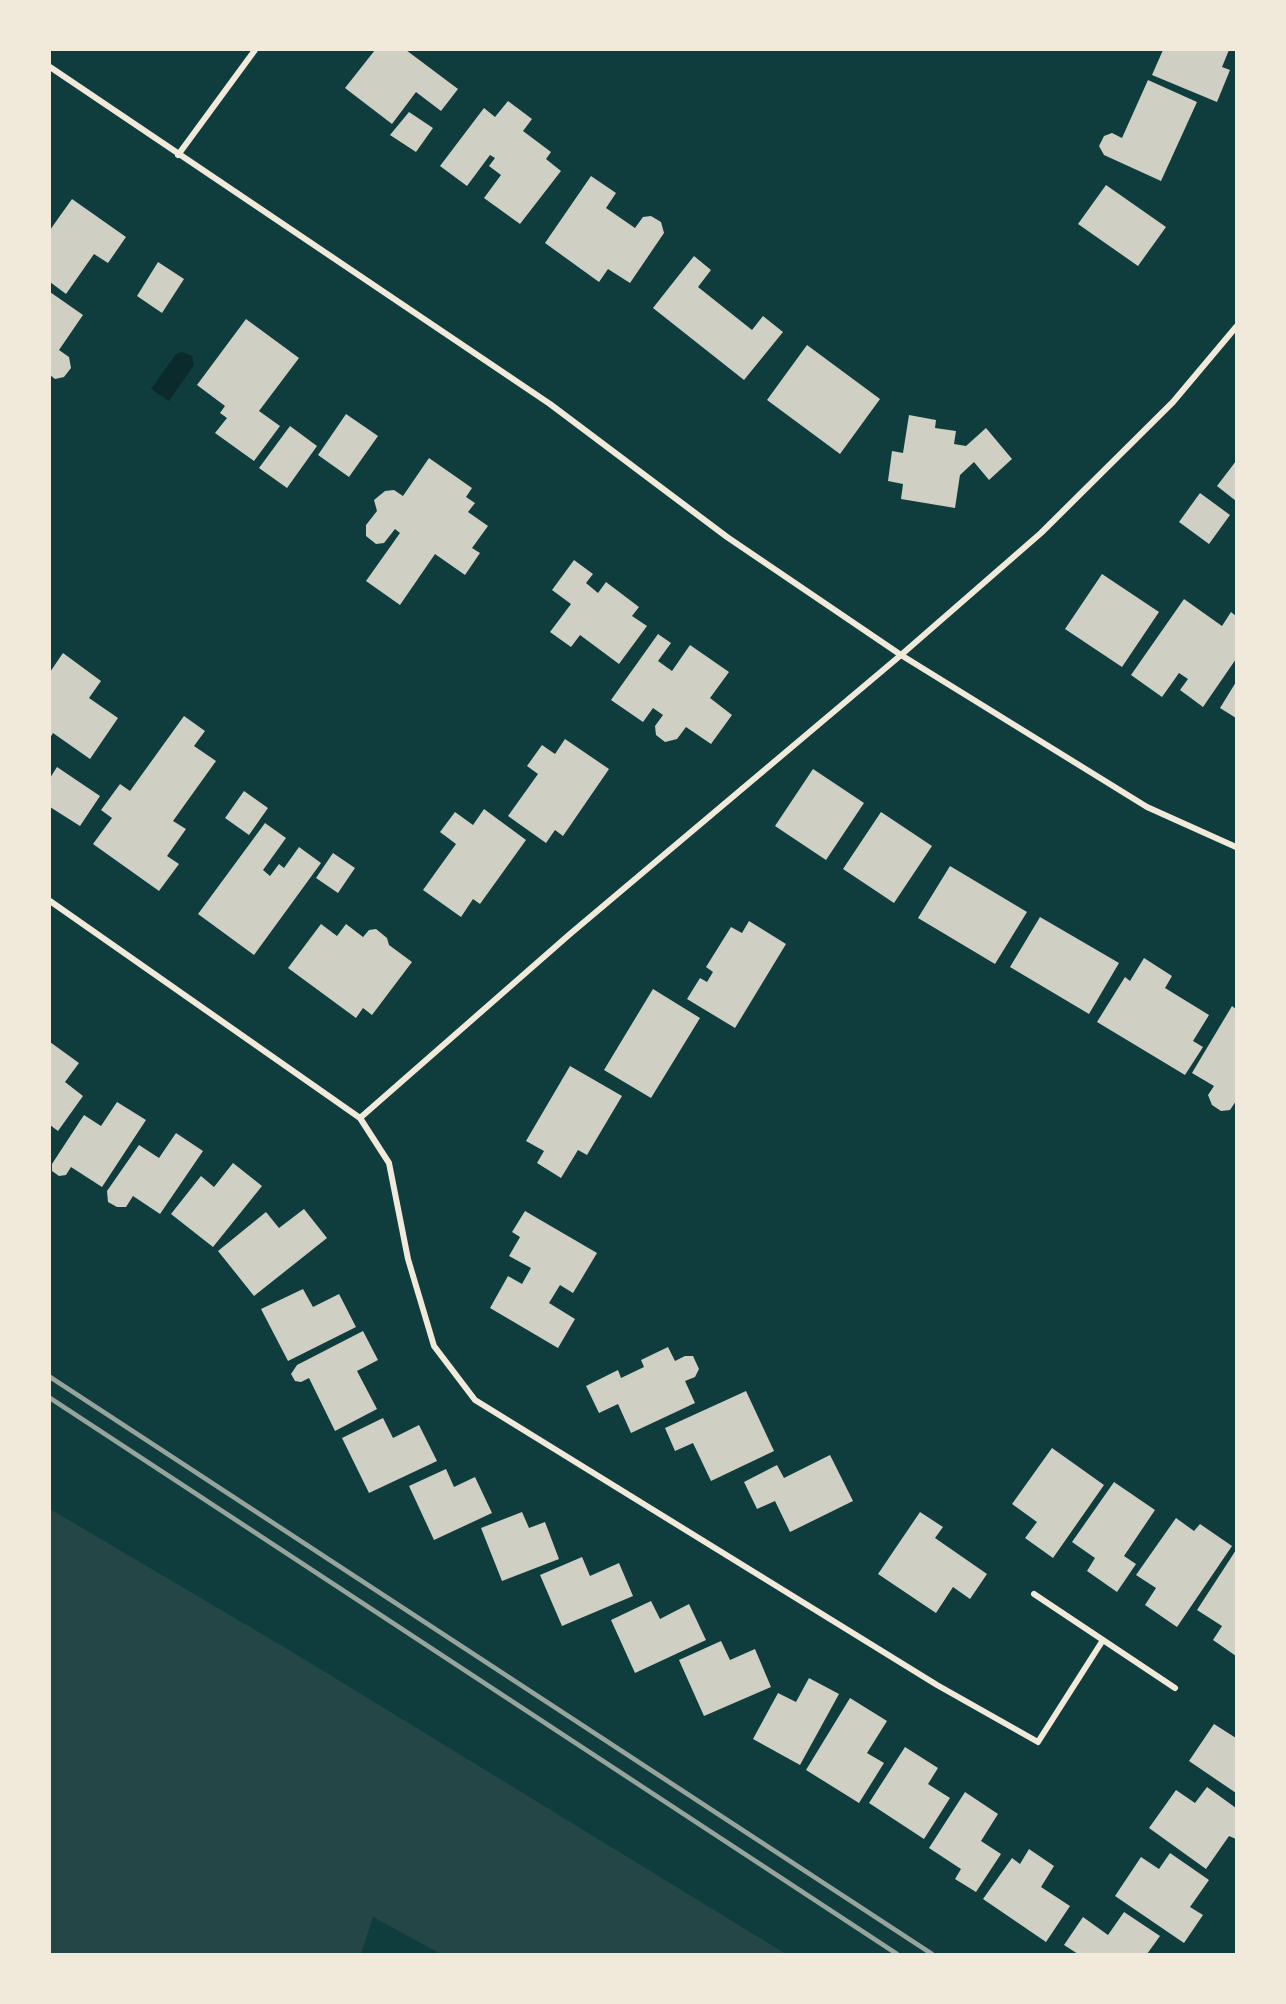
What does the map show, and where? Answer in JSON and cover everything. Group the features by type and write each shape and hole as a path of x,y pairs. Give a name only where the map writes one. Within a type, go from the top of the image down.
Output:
{"street":[{"path":"178,155 255,50"},
{"path":"50,69 550,404 727,537 901,655 1147,807 1236,847"},
{"path":"360,1118 579,926 1041,534 1173,402 1236,327"},
{"path":"50,901 360,1118 389,1163 408,1259 434,1346 475,1400 937,1685 1038,1742 1103,1640"},
{"path":"1034,1594 1175,1688"}],"shaded area":[{"path":"182,352 192,356 194,365 169,401 151,389 176,354"},
{"path":"50,1509 294,1653 786,1954 441,1954 373,1917 361,1954 50,1954"}],"building":[{"path":"375,50 406,50 458,89 441,111 416,92 392,124 345,88"},
{"path":"1163,50 1229,50 1222,67 1230,70 1217,102 1152,75"},
{"path":"1148,80 1197,102 1161,181 1104,155 1099,146 1104,136 1112,133 1122,138"},
{"path":"508,101 532,119 523,131 551,152 546,159 561,171 520,224 484,198 501,175 489,166 495,158 490,155 467,186 440,166 484,108 495,117"},
{"path":"409,112 433,128 416,152 390,135"},
{"path":"591,176 616,193 606,208 635,228 643,217 651,216 661,222 664,233 630,283 608,269 599,282 545,243"},
{"path":"1106,185 1166,227 1138,266 1078,224"},
{"path":"72,199 126,237 108,263 94,254 66,294 50,282 50,230"},
{"path":"694,256 711,270 698,287 752,330 763,316 783,332 744,380 653,308"},
{"path":"158,262 184,279 162,313 137,296"},
{"path":"50,292 83,315 59,350 69,357 71,368 64,377 55,379 50,375"},
{"path":"246,319 299,358 259,411 280,426 254,461 215,433 227,418 220,413 225,406 197,385"},
{"path":"807,345 880,399 840,454 767,400"},
{"path":"346,414 378,436 349,477 318,455"},
{"path":"909,415 936,420 935,428 956,431 954,444 966,446 986,428 1012,459 989,480 974,462 960,475 955,508 901,499 903,484 888,481 892,451 903,453"},
{"path":"290,426 317,446 287,488 259,468"},
{"path":"429,458 472,488 466,497 475,503 468,512 488,526 472,548 480,553 465,575 435,554 400,605 366,581 400,533 395,529 384,543 376,544 366,536 366,525 377,511 374,500 385,491 394,490 403,496"},
{"path":"1236,461 1236,501 1217,486"},
{"path":"1200,493 1230,515 1209,544 1179,522"},
{"path":"574,560 593,574 586,583 598,593 606,582 639,607 632,616 647,626 619,664 580,635 571,647 550,632 571,604 552,590"},
{"path":"1102,574 1159,612 1122,667 1065,629"},
{"path":"1184,599 1222,626 1231,612 1236,616 1236,659 1203,707 1180,690 1188,679 1179,673 1162,697 1131,675"},
{"path":"658,634 671,643 658,661 672,671 690,645 729,672 710,698 732,715 711,744 686,727 677,739 665,742 656,735 655,726 663,715 653,708 643,722 611,700"},
{"path":"63,653 101,681 89,698 118,718 90,759 53,733 50,738 50,672"},
{"path":"1236,682 1236,718 1220,708"},
{"path":"184,716 205,731 194,746 216,761 173,821 186,829 167,856 179,864 159,891 93,844 112,818 101,810 120,784 130,791"},
{"path":"565,739 609,769 563,836 555,830 546,843 508,816 538,774 527,766 542,745 555,754"},
{"path":"57,767 100,796 80,826 50,807 50,778"},
{"path":"813,769 864,803 826,860 775,826"},
{"path":"244,791 268,808 249,835 225,818"},
{"path":"484,809 526,840 480,904 473,899 461,917 423,890 456,844 440,832 455,812 473,825"},
{"path":"881,812 932,846 894,903 843,869"},
{"path":"265,823 286,838 263,870 270,876 279,864 284,868 299,847 321,863 254,955 198,914"},
{"path":"333,853 355,868 338,893 316,878"},
{"path":"950,866 1027,912 995,964 918,918"},
{"path":"1040,917 1119,963 1089,1014 1010,967"},
{"path":"749,921 786,944 735,1028 687,999 700,978 707,982 713,972 706,967 731,927 742,933"},
{"path":"321,924 337,936 346,924 363,937 369,930 376,929 387,938 389,945 412,962 372,1015 363,1008 356,1018 288,968"},
{"path":"1144,958 1172,976 1165,988 1209,1015 1193,1041 1203,1047 1185,1075 1097,1022 1125,977 1130,981"},
{"path":"653,989 700,1018 651,1098 604,1070"},
{"path":"1232,1006 1236,1009 1236,1101 1230,1110 1221,1111 1212,1105 1208,1095 1214,1086 1192,1073"},
{"path":"50,1042 79,1063 65,1082 83,1096 58,1131 50,1125"},
{"path":"570,1066 622,1096 587,1155 578,1150 561,1178 537,1163 544,1151 526,1141"},
{"path":"117,1102 146,1120 102,1187 71,1167 66,1175 59,1176 52,1171 52,1164 84,1115 101,1126"},
{"path":"176,1133 203,1151 160,1214 133,1196 126,1207 117,1207 108,1202 107,1191 139,1145 159,1158"},
{"path":"233,1163 262,1186 213,1247 171,1214 201,1176 214,1187"},
{"path":"304,1209 327,1238 254,1296 218,1251 266,1212 279,1228"},
{"path":"525,1211 597,1253 573,1293 560,1285 549,1303 575,1319 558,1348 490,1308 508,1276 522,1284 531,1268 509,1256 520,1237 512,1232"},
{"path":"303,1289 313,1307 339,1294 356,1327 288,1361 261,1309"},
{"path":"363,1331 378,1360 357,1371 377,1409 335,1431 309,1378 301,1382 295,1381 291,1374 297,1365"},
{"path":"668,1347 675,1361 685,1356 693,1356 699,1369 695,1377 685,1381 695,1403 631,1433 618,1404 599,1413 586,1386 618,1370 621,1378 644,1367 641,1360"},
{"path":"746,1391 774,1451 711,1481 693,1443 675,1451 665,1428"},
{"path":"383,1418 393,1438 419,1425 437,1461 369,1493 342,1438"},
{"path":"1052,1448 1104,1485 1053,1558 1025,1538 1037,1522 1012,1504"},
{"path":"830,1455 853,1501 790,1532 775,1501 757,1509 744,1482 777,1465 784,1478"},
{"path":"446,1469 454,1487 475,1477 492,1513 434,1540 409,1486"},
{"path":"1114,1482 1155,1510 1124,1556 1136,1564 1117,1592 1087,1571 1095,1558 1072,1542"},
{"path":"522,1512 529,1528 545,1522 559,1559 502,1581 481,1528"},
{"path":"920,1512 943,1527 935,1538 987,1574 970,1599 953,1587 936,1613 878,1574"},
{"path":"1176,1518 1194,1531 1200,1524 1232,1546 1177,1627 1145,1605 1156,1588 1136,1575"},
{"path":"1236,1550 1236,1656 1213,1640 1222,1626 1197,1610"},
{"path":"582,1557 590,1576 619,1563 633,1596 562,1626 540,1575"},
{"path":"651,1601 660,1619 689,1604 706,1640 635,1673 611,1620"},
{"path":"721,1641 730,1660 755,1649 771,1687 704,1716 679,1660"},
{"path":"809,1678 839,1694 800,1765 753,1739 778,1693 796,1702"},
{"path":"850,1698 887,1721 867,1753 884,1763 859,1803 806,1770"},
{"path":"1214,1724 1236,1738 1236,1793 1189,1761"},
{"path":"905,1747 938,1768 928,1784 950,1798 924,1839 869,1803"},
{"path":"1207,1787 1236,1808 1236,1839 1229,1836 1206,1869 1149,1828 1176,1790 1195,1803"},
{"path":"965,1792 998,1814 981,1841 1001,1854 976,1892 955,1879 961,1869 929,1848"},
{"path":"1029,1849 1054,1866 1041,1887 1070,1906 1046,1942 983,1899 1012,1858 1020,1864"},
{"path":"1170,1853 1209,1880 1190,1907 1203,1915 1184,1943 1115,1896 1141,1857 1159,1869"},
{"path":"1124,1912 1160,1936 1147,1954 1078,1954 1064,1945 1083,1917 1108,1935"}],"railway":[{"path":"50,1377 932,1954"},
{"path":"50,1398 897,1954"}]}
